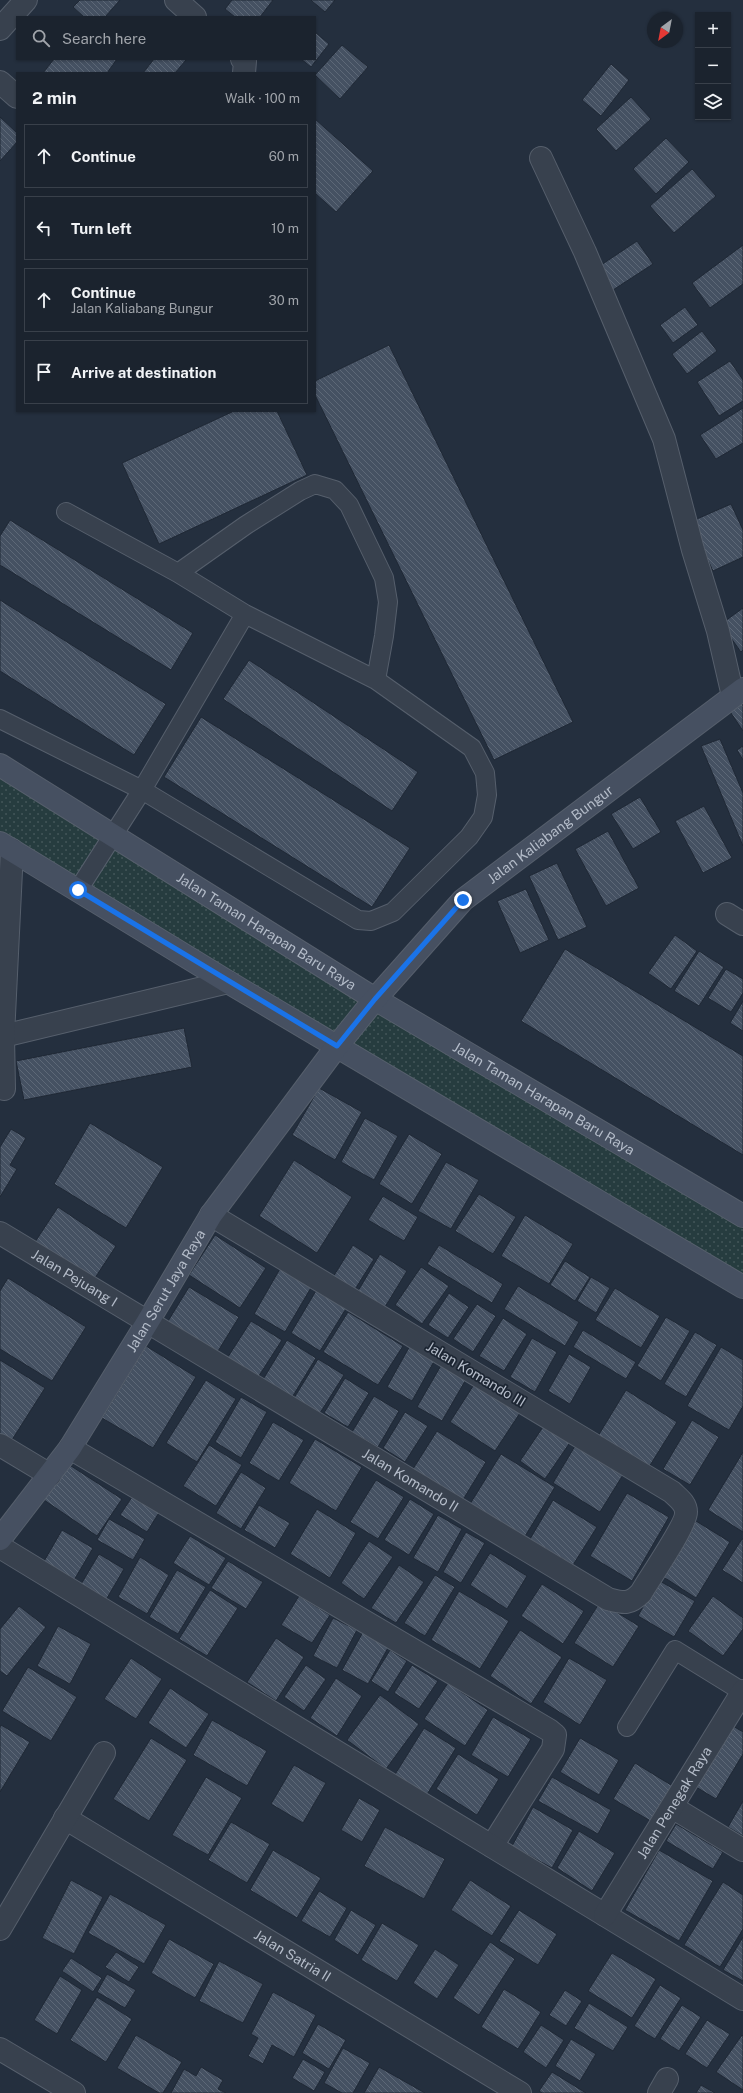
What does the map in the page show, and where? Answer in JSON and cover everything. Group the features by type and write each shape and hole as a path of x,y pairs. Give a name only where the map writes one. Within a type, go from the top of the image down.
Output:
{"street":[{"path":"0,29 26,0"},
{"path":"176,0 194,16"},
{"path":"244,60 245,61 244,72"},
{"path":"0,82 16,96"},
{"path":"541,158 586,252 664,439 693,550 738,693"},
{"name":"Jalan Kaliabang Bungur","path":"337,1046 375,999 463,900 738,693"},
{"name":"Jalan Taman Harapan Baru Raya","path":"0,765 113,834 375,999 743,1216"},
{"path":"4,1090 3,1036 6,847 228,982 743,1287"},
{"path":"3,1036 228,982"},
{"name":"Jalan Serut Jaya Raya","path":"0,1539 50,1476 70,1448 148,1323 211,1215 337,1046"},
{"name":"Jalan Komando III","path":"211,1215 672,1492 682,1501 686,1512 682,1525 661,1559"},
{"name":"Jalan Pejuang I","path":"0,1234 148,1323"},
{"name":"Jalan Komando II","path":"148,1323 608,1599 623,1602 633,1601 641,1593 661,1559"},
{"path":"0,1445 50,1476"},
{"path":"70,1448 549,1730 554,1735 553,1749 492,1846"},
{"path":"0,1546 743,1999"},
{"name":"Jalan Penegak Raya","path":"605,1915 743,1691"},
{"path":"0,1929 104,1753"},
{"path":"672,1807 743,1850"},
{"name":"Jalan Satria II","path":"65,1818 520,2093"},
{"path":"0,2049 74,2093"}],"lane":[{"path":"178,573 246,525 300,491 315,484 335,490 349,505 384,578 388,602 384,636 376,680"},
{"path":"0,719 142,790 358,920 371,921 381,918 393,912 408,900 469,837 483,817 487,795 485,773 472,748 376,680 245,614 178,573 66,512"},
{"path":"78,890 142,790 245,614"},
{"path":"628,1727 675,1650 743,1691"}],"green space":[{"path":"0,765 743,1216 743,1291 0,843"}],"building":[{"path":"80,0 120,0 106,16 83,16 73,7"},
{"path":"232,0 273,0 261,16 234,16 225,9"},
{"path":"311,0 335,0 325,12"},
{"path":"316,33 329,44 311,67 302,60 316,60"},
{"path":"342,45 368,67 340,99 316,76 316,74"},
{"path":"53,60 116,60 108,72 44,72"},
{"path":"153,60 186,60 176,72 144,72"},
{"path":"611,64 629,80 601,116 582,100"},
{"path":"631,97 651,119 616,151 596,129"},
{"path":"0,117 16,132 16,143 0,161"},
{"path":"316,120 373,171 336,212 316,194"},
{"path":"666,138 689,162 656,194 633,169"},
{"path":"692,169 716,196 674,233 650,206"},
{"path":"637,241 653,264 613,290 598,267"},
{"path":"743,245 743,284 710,308 692,283"},
{"path":"685,307 698,325 673,343 660,325"},
{"path":"702,331 717,351 687,374 672,354"},
{"path":"389,345 573,722 494,760 316,397 316,381"},
{"path":"730,361 743,380 743,401 719,416 697,382"},
{"path":"743,408 743,443 716,459 700,435"},
{"path":"232,412 277,412 307,475 159,544 122,463"},
{"path":"731,504 743,530 743,557 713,571 690,522"},
{"path":"10,520 193,633 171,670 0,565 0,536"},
{"path":"0,600 166,704 134,755 0,671"},
{"path":"743,608 743,650 741,652 721,624"},
{"path":"249,660 418,772 392,811 223,699"},
{"path":"739,699 743,705 743,731 727,707"},
{"path":"201,717 410,848 372,907 164,777"},
{"path":"720,739 743,793 743,846 701,746"},
{"path":"743,746 743,760 737,750"},
{"path":"640,797 661,832 633,849 611,814"},
{"path":"704,806 732,858 703,873 675,821"},
{"path":"608,831 639,888 606,906 575,849"},
{"path":"557,863 587,927 558,940 529,876"},
{"path":"526,889 549,940 520,953 497,901"},
{"path":"675,935 697,951 671,989 648,973"},
{"path":"565,949 743,1056 743,1155 521,1021"},
{"path":"699,951 724,967 699,1006 674,991"},
{"path":"726,969 743,979 743,993 731,1012 708,998"},
{"path":"743,1001 743,1031 730,1023"},
{"path":"184,1028 192,1067 24,1100 16,1061"},
{"path":"319,1088 362,1112 335,1160 292,1135"},
{"path":"365,1118 398,1136 374,1180 341,1162"},
{"path":"90,1123 163,1167 126,1228 54,1184"},
{"path":"11,1129 26,1138 10,1165 17,1169 0,1197 0,1147"},
{"path":"409,1134 442,1154 412,1204 379,1184"},
{"path":"294,1160 352,1197 317,1253 259,1216"},
{"path":"446,1162 479,1180 451,1229 418,1211"},
{"path":"479,1194 516,1217 493,1254 455,1231"},
{"path":"383,1196 418,1217 404,1241 368,1220"},
{"path":"58,1207 116,1246 93,1281 35,1242"},
{"path":"525,1215 573,1244 549,1284 501,1256"},
{"path":"215,1235 266,1268 240,1308 189,1275"},
{"path":"353,1245 374,1259 354,1291 333,1277"},
{"path":"439,1245 503,1284 492,1303 427,1264"},
{"path":"380,1254 407,1271 385,1307 358,1291"},
{"path":"565,1261 590,1277 575,1301 550,1285"},
{"path":"281,1267 312,1286 285,1332 254,1314"},
{"path":"421,1267 449,1286 422,1324 395,1305"},
{"path":"591,1277 610,1288 596,1313 577,1301"},
{"path":"8,1278 86,1327 52,1381 0,1349 0,1291"},
{"path":"518,1286 579,1322 565,1346 504,1309"},
{"path":"189,1287 239,1317 215,1356 165,1326"},
{"path":"615,1288 660,1316 641,1348 595,1320"},
{"path":"317,1289 347,1307 320,1351 291,1333"},
{"path":"449,1293 469,1307 448,1338 428,1325"},
{"path":"477,1304 496,1316 473,1352 453,1339"},
{"path":"348,1312 403,1346 378,1385 323,1352"},
{"path":"666,1317 690,1331 661,1381 637,1366"},
{"path":"503,1318 527,1334 504,1371 479,1356"},
{"path":"251,1321 282,1340 255,1382 224,1363"},
{"path":"583,1330 636,1362 626,1379 573,1347"},
{"path":"695,1332 717,1345 686,1397 664,1384"},
{"path":"532,1338 557,1352 535,1392 510,1377"},
{"path":"287,1340 316,1358 291,1399 262,1381"},
{"path":"412,1342 437,1356 412,1401 387,1387"},
{"path":"146,1346 196,1377 153,1448 102,1418"},
{"path":"721,1347 743,1360 743,1406 729,1430 687,1406"},
{"path":"569,1354 591,1367 570,1404 548,1391"},
{"path":"318,1359 344,1375 320,1413 294,1398"},
{"path":"0,1360 45,1388 10,1443 0,1437"},
{"path":"443,1362 468,1376 442,1421 417,1407"},
{"path":"345,1378 369,1393 348,1427 324,1413"},
{"path":"206,1380 236,1399 197,1462 166,1443"},
{"path":"475,1383 520,1413 495,1451 450,1422"},
{"path":"626,1390 677,1422 649,1467 598,1436"},
{"path":"374,1396 399,1411 378,1447 352,1432"},
{"path":"241,1397 267,1412 241,1458 215,1442"},
{"path":"405,1412 428,1426 405,1462 383,1448"},
{"path":"692,1420 719,1437 690,1485 663,1469"},
{"path":"273,1422 304,1440 279,1481 249,1463"},
{"path":"545,1424 571,1441 545,1479 520,1461"},
{"path":"437,1431 486,1462 461,1503 411,1472"},
{"path":"315,1439 362,1467 336,1511 289,1483"},
{"path":"578,1441 626,1470 600,1512 553,1483"},
{"path":"209,1445 242,1465 216,1506 183,1486"},
{"path":"743,1452 743,1532 708,1510"},
{"path":"501,1454 555,1487 524,1538 470,1504"},
{"path":"68,1464 122,1499 97,1536 44,1500"},
{"path":"241,1472 266,1488 241,1529 216,1513"},
{"path":"376,1480 404,1497 378,1539 350,1522"},
{"path":"627,1493 669,1517 632,1581 590,1556"},
{"path":"134,1494 160,1511 147,1532 120,1515"},
{"path":"410,1499 434,1514 409,1555 384,1540"},
{"path":"553,1500 597,1527 573,1565 530,1539"},
{"path":"259,1505 290,1523 275,1548 244,1530"},
{"path":"317,1509 356,1533 330,1578 290,1554"},
{"path":"438,1515 462,1529 438,1572 413,1558"},
{"path":"109,1519 145,1539 133,1560 97,1540"},
{"path":"696,1521 730,1542 696,1598 662,1576"},
{"path":"62,1530 93,1548 70,1587 39,1570"},
{"path":"466,1532 485,1543 461,1583 443,1572"},
{"path":"190,1536 226,1558 209,1585 173,1563"},
{"path":"743,1539 743,1583 722,1570"},
{"path":"369,1541 393,1557 364,1599 341,1583"},
{"path":"490,1553 527,1576 507,1609 470,1585"},
{"path":"99,1554 124,1569 103,1605 77,1591"},
{"path":"140,1557 169,1575 147,1614 118,1597"},
{"path":"228,1561 263,1582 246,1609 211,1588"},
{"path":"399,1565 424,1582 396,1623 371,1608"},
{"path":"177,1570 206,1587 178,1634 149,1617"},
{"path":"435,1575 455,1587 425,1636 404,1623"},
{"path":"658,1580 695,1601 674,1637 638,1616"},
{"path":"542,1584 584,1611 563,1644 521,1616"},
{"path":"210,1590 238,1608 207,1656 179,1639"},
{"path":"459,1591 509,1621 480,1669 431,1640"},
{"path":"299,1596 330,1615 312,1643 281,1625"},
{"path":"713,1596 743,1618 743,1629 723,1656 688,1631"},
{"path":"600,1602 639,1626 613,1667 574,1643"},
{"path":"19,1606 46,1627 7,1676 0,1671 0,1629"},
{"path":"333,1618 357,1630 337,1668 313,1656"},
{"path":"58,1626 91,1644 70,1684 37,1666"},
{"path":"520,1630 562,1657 531,1704 490,1676"},
{"path":"363,1632 389,1646 368,1684 342,1670"},
{"path":"276,1638 304,1657 276,1701 247,1682"},
{"path":"390,1650 407,1661 388,1692 371,1681"},
{"path":"131,1658 162,1679 136,1719 104,1699"},
{"path":"569,1658 607,1680 580,1725 543,1702"},
{"path":"306,1665 326,1679 304,1711 284,1697"},
{"path":"412,1665 438,1681 419,1709 394,1693"},
{"path":"28,1667 77,1697 51,1741 2,1711"},
{"path":"336,1678 362,1696 337,1736 310,1718"},
{"path":"448,1683 488,1710 465,1746 424,1719"},
{"path":"170,1688 209,1714 186,1748 148,1723"},
{"path":"380,1695 419,1724 386,1769 347,1740"},
{"path":"493,1717 531,1739 508,1777 471,1755"},
{"path":"212,1720 267,1751 247,1786 193,1755"},
{"path":"728,1723 743,1732 743,1754 716,1799 691,1784"},
{"path":"1,1725 30,1742 0,1792 0,1727"},
{"path":"424,1728 456,1748 426,1796 394,1776"},
{"path":"151,1738 187,1760 149,1821 113,1799"},
{"path":"580,1738 619,1760 599,1795 560,1772"},
{"path":"458,1754 499,1779 477,1815 436,1789"},
{"path":"635,1763 676,1788 654,1823 613,1799"},
{"path":"294,1765 326,1783 303,1823 271,1804"},
{"path":"206,1777 242,1798 208,1855 172,1835"},
{"path":"552,1777 611,1810 598,1834 538,1801"},
{"path":"359,1798 380,1810 362,1842 341,1830"},
{"path":"743,1801 743,1836 728,1827"},
{"path":"533,1807 573,1830 552,1868 512,1846"},
{"path":"231,1822 270,1844 247,1883 208,1860"},
{"path":"676,1824 723,1852 713,1869 666,1841"},
{"path":"385,1827 445,1859 424,1899 364,1866"},
{"path":"579,1831 615,1853 592,1891 557,1868"},
{"path":"273,1850 321,1878 297,1918 250,1890"},
{"path":"659,1850 713,1881 679,1941 625,1910"},
{"path":"71,1880 103,1897 74,1954 42,1938"},
{"path":"470,1880 511,1906 492,1936 451,1910"},
{"path":"723,1882 743,1895 743,1929 720,1967 684,1945"},
{"path":"319,1891 347,1908 330,1937 301,1921"},
{"path":"110,1894 166,1925 144,1964 88,1933"},
{"path":"351,1910 376,1925 358,1955 334,1940"},
{"path":"519,1910 557,1934 538,1965 499,1941"},
{"path":"382,1923 419,1945 397,1981 361,1960"},
{"path":"743,1937 743,1981 723,1970"},
{"path":"169,1939 214,1964 195,1998 151,1973"},
{"path":"490,1942 515,1959 479,2015 453,1998"},
{"path":"435,1949 459,1965 437,1999 413,1983"},
{"path":"116,1952 139,1967 129,1982 105,1967"},
{"path":"612,1953 656,1979 632,2018 588,1991"},
{"path":"71,1958 102,1978 93,1992 62,1971"},
{"path":"219,1961 263,1984 243,2023 199,2001"},
{"path":"107,1974 136,1990 125,2008 97,1992"},
{"path":"60,1976 82,1990 57,2034 34,2020"},
{"path":"660,1985 681,1998 655,2039 634,2026"},
{"path":"504,1989 541,2012 518,2049 481,2027"},
{"path":"565,1990 582,2001 566,2026 549,2015"},
{"path":"273,1992 316,2015 294,2057 272,2045 263,2064 248,2056 258,2038 251,2034"},
{"path":"97,1997 132,2019 106,2062 70,2040"},
{"path":"589,2003 628,2027 613,2051 574,2028"},
{"path":"682,2005 701,2017 679,2051 660,2039"},
{"path":"707,2020 730,2034 707,2068 685,2054"},
{"path":"318,2024 346,2040 329,2069 302,2053"},
{"path":"541,2025 564,2040 546,2068 523,2052"},
{"path":"136,2035 182,2062 163,2093 159,2093 117,2068"},
{"path":"742,2035 743,2036 743,2090 716,2072"},
{"path":"571,2039 596,2054 580,2081 555,2066"},
{"path":"343,2048 370,2063 353,2093 342,2093 324,2083"},
{"path":"303,2059 325,2072 314,2091 292,2078"},
{"path":"201,2067 223,2080 218,2089 226,2093 171,2093 184,2069 196,2076"},
{"path":"379,2067 425,2093 364,2093"},
{"path":"552,2072 586,2093 542,2093 539,2091"},
{"path":"701,2085 715,2093 696,2093"}],"route":[{"path":"78,890 228,982 337,1046 375,999 463,900"}]}
